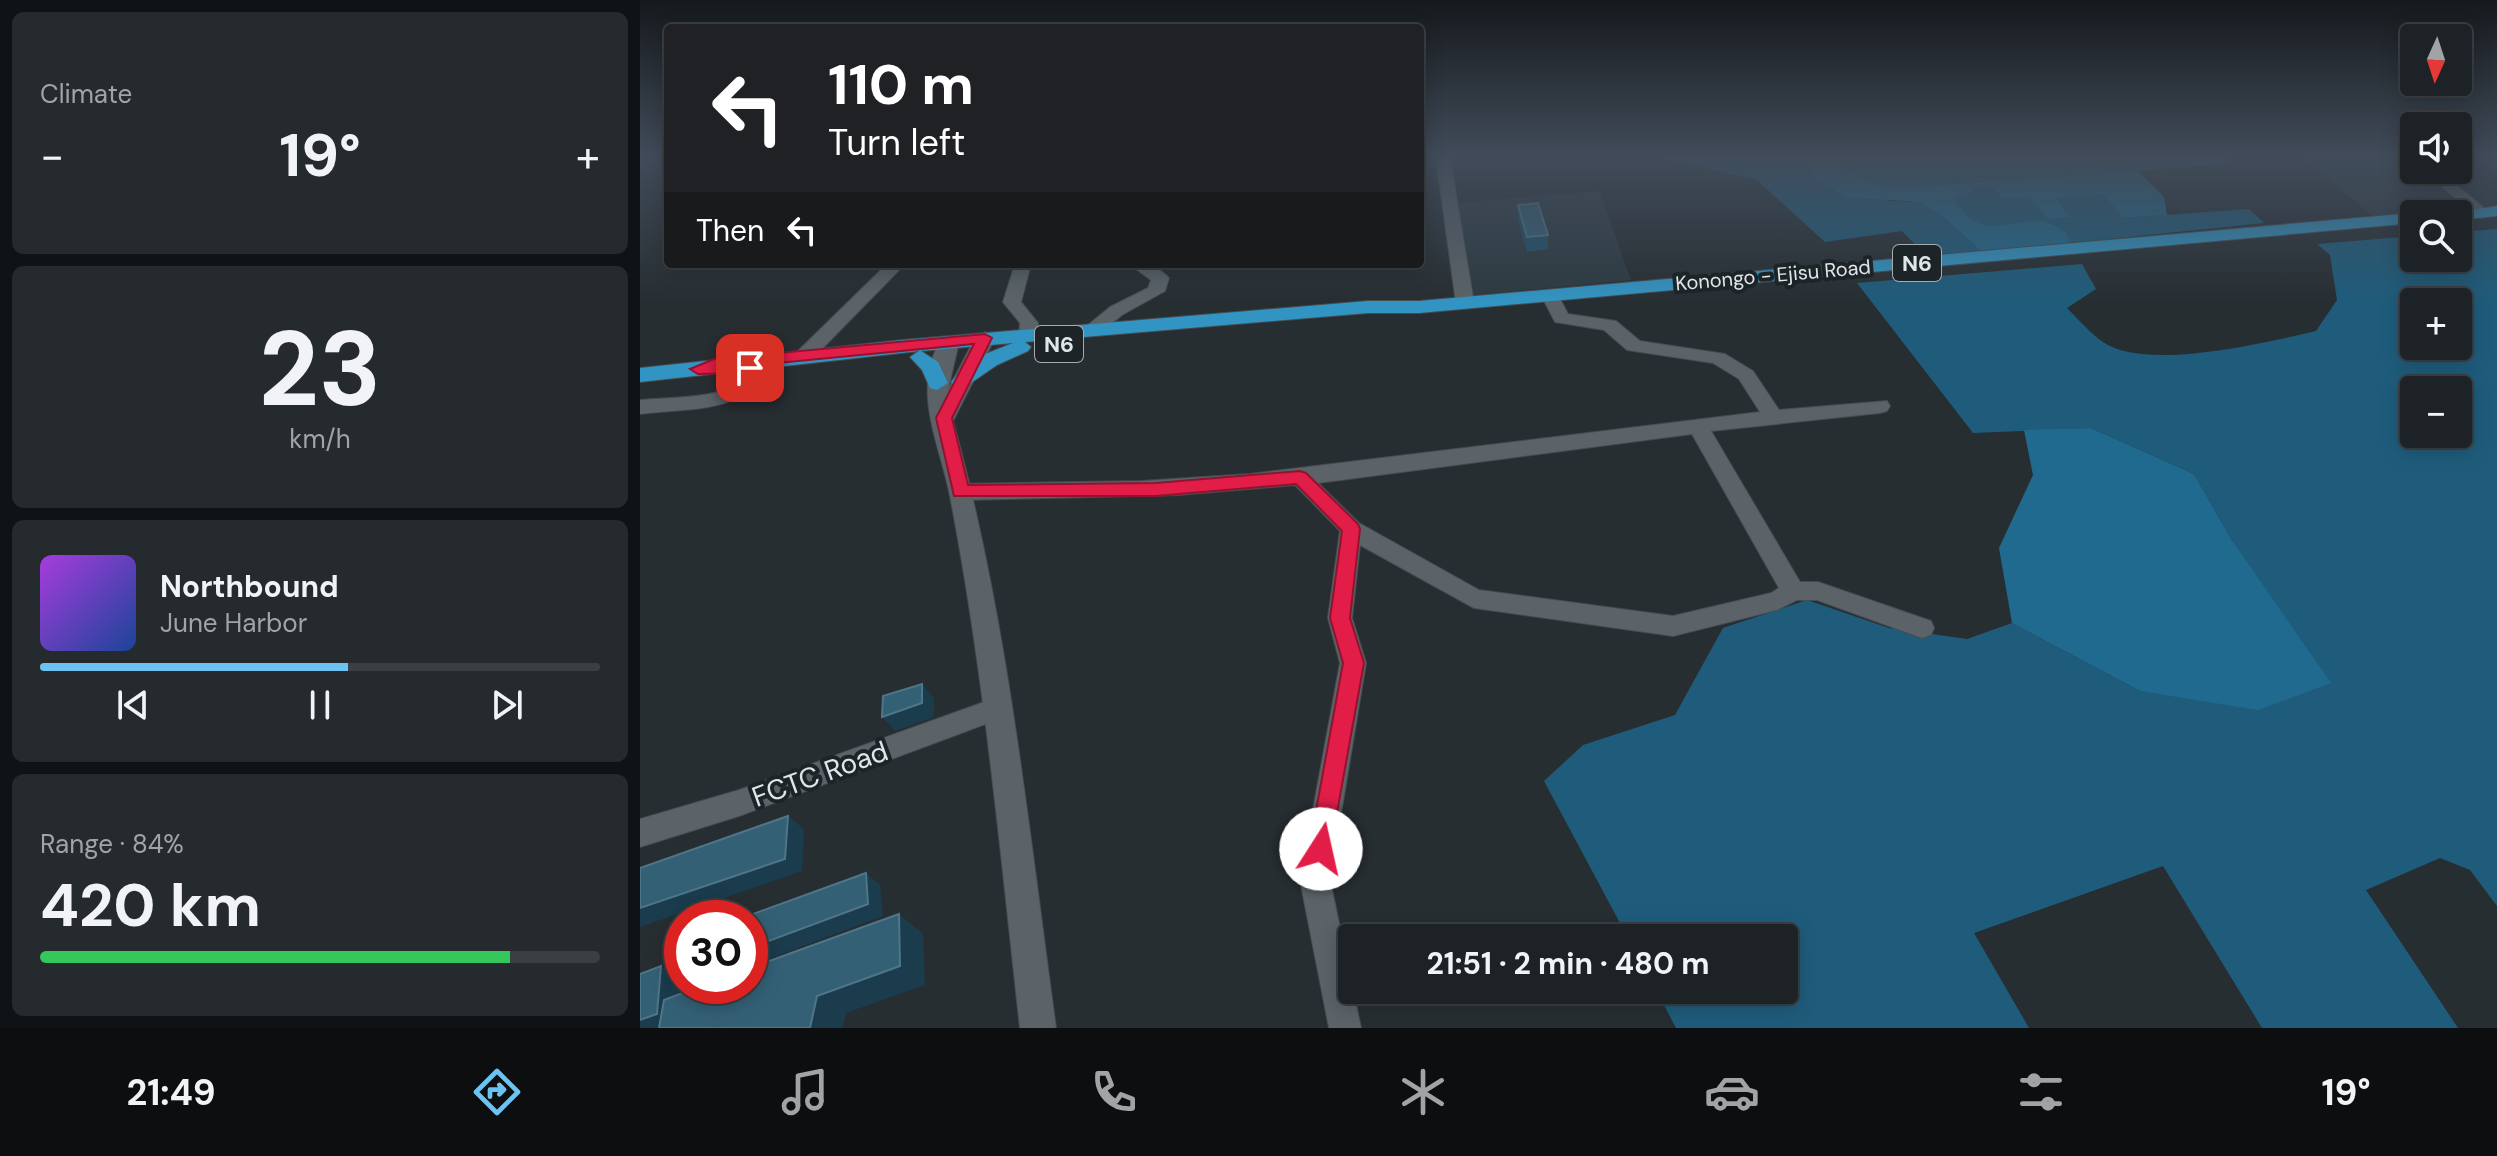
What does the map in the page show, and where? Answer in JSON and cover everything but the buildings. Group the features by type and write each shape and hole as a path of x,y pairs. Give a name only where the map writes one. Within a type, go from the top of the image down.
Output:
{"highway":[{"name":"Konongo - Ejisu Road","path":"1025,341 1094,329 1368,307 1419,307 2400,219"},
{"name":"Konongo - Ejisu Road","path":"640,375 805,355 947,348 1370,317 1419,307"},
{"path":"962,382 990,360 1025,341"},
{"name":"Konongo - Ejisu Road","path":"698,369 920,357 947,348"},
{"path":"920,357 931,367 937,383"}],"street":[{"path":"1450,206 1465,303"},
{"path":"805,355 893,268"},
{"path":"1022,268 1012,302 1029,323 1025,341"},
{"path":"1094,329 1116,311 1156,291 1160,278 1144,268"},
{"path":"1550,295 1561,318 1610,325 1634,346 1718,358 1733,365 1752,382 1772,415"},
{"path":"944,418 982,344"},
{"path":"947,348 937,383 937,402 944,418 961,492 998,708 1038,1028"},
{"path":"640,407 730,396 748,386 764,366"},
{"path":"961,492 1156,489 1300,477 1772,415 1880,406"},
{"path":"1698,426 1793,591"},
{"path":"1300,477 1351,529 1474,599 1673,626 1777,601 1793,591 1818,591 1922,628"},
{"path":"1345,1028 1315,880 1353,663 1340,618 1351,529"},
{"name":"FCTC Road","path":"640,833 812,777 998,708"}],"shaded area":[{"path":"1458,206 1604,206 1631,280 1473,295"},
{"path":"1785,206 1925,206 1943,217 1982,252 1927,257 1902,231 1825,242"},
{"path":"1925,206 1959,206 1976,222 1988,225 2037,221 2050,223 2067,233 2070,243 1982,252 1943,217"},
{"path":"1958,206 2037,206 2051,220 2069,217 2060,206 2113,206 2123,218 2249,209 2264,223 2070,243 2067,233 2050,223 2037,221 1988,226 1964,214"},
{"path":"2037,206 2061,206 2070,217 2050,220"},
{"path":"2113,206 2165,206 2167,215 2123,218"},
{"path":"2360,206 2400,206 2400,215 2375,218"},
{"path":"2497,229 2497,906 2470,870 2440,858 2366,890 2458,1028 2262,1028 2163,866 1974,933 2029,1028 1676,1028 1663,1004 1798,1004 1798,924 1621,924 1544,781 1583,745 1675,715 1723,628 1807,600 1889,628 1967,639 2012,623 2140,691 2233,542 2194,474 2091,428 1973,433 1857,283 2082,264 2096,289 2067,308 2089,330 2103,342 2122,351 2176,355 2239,347 2316,331 2337,300 2330,255 2317,244 2400,237 2400,272 2472,272 2472,231"},
{"path":"2091,428 2194,474 2233,542 2331,683 2258,710 2140,691 2012,623 1999,548 2033,475 2024,430"}],"route":[{"path":"750,368 698,369 714,364 985,338 944,418 961,492 1156,489 1300,477 1351,529 1340,618 1353,663 1321,849"}]}
